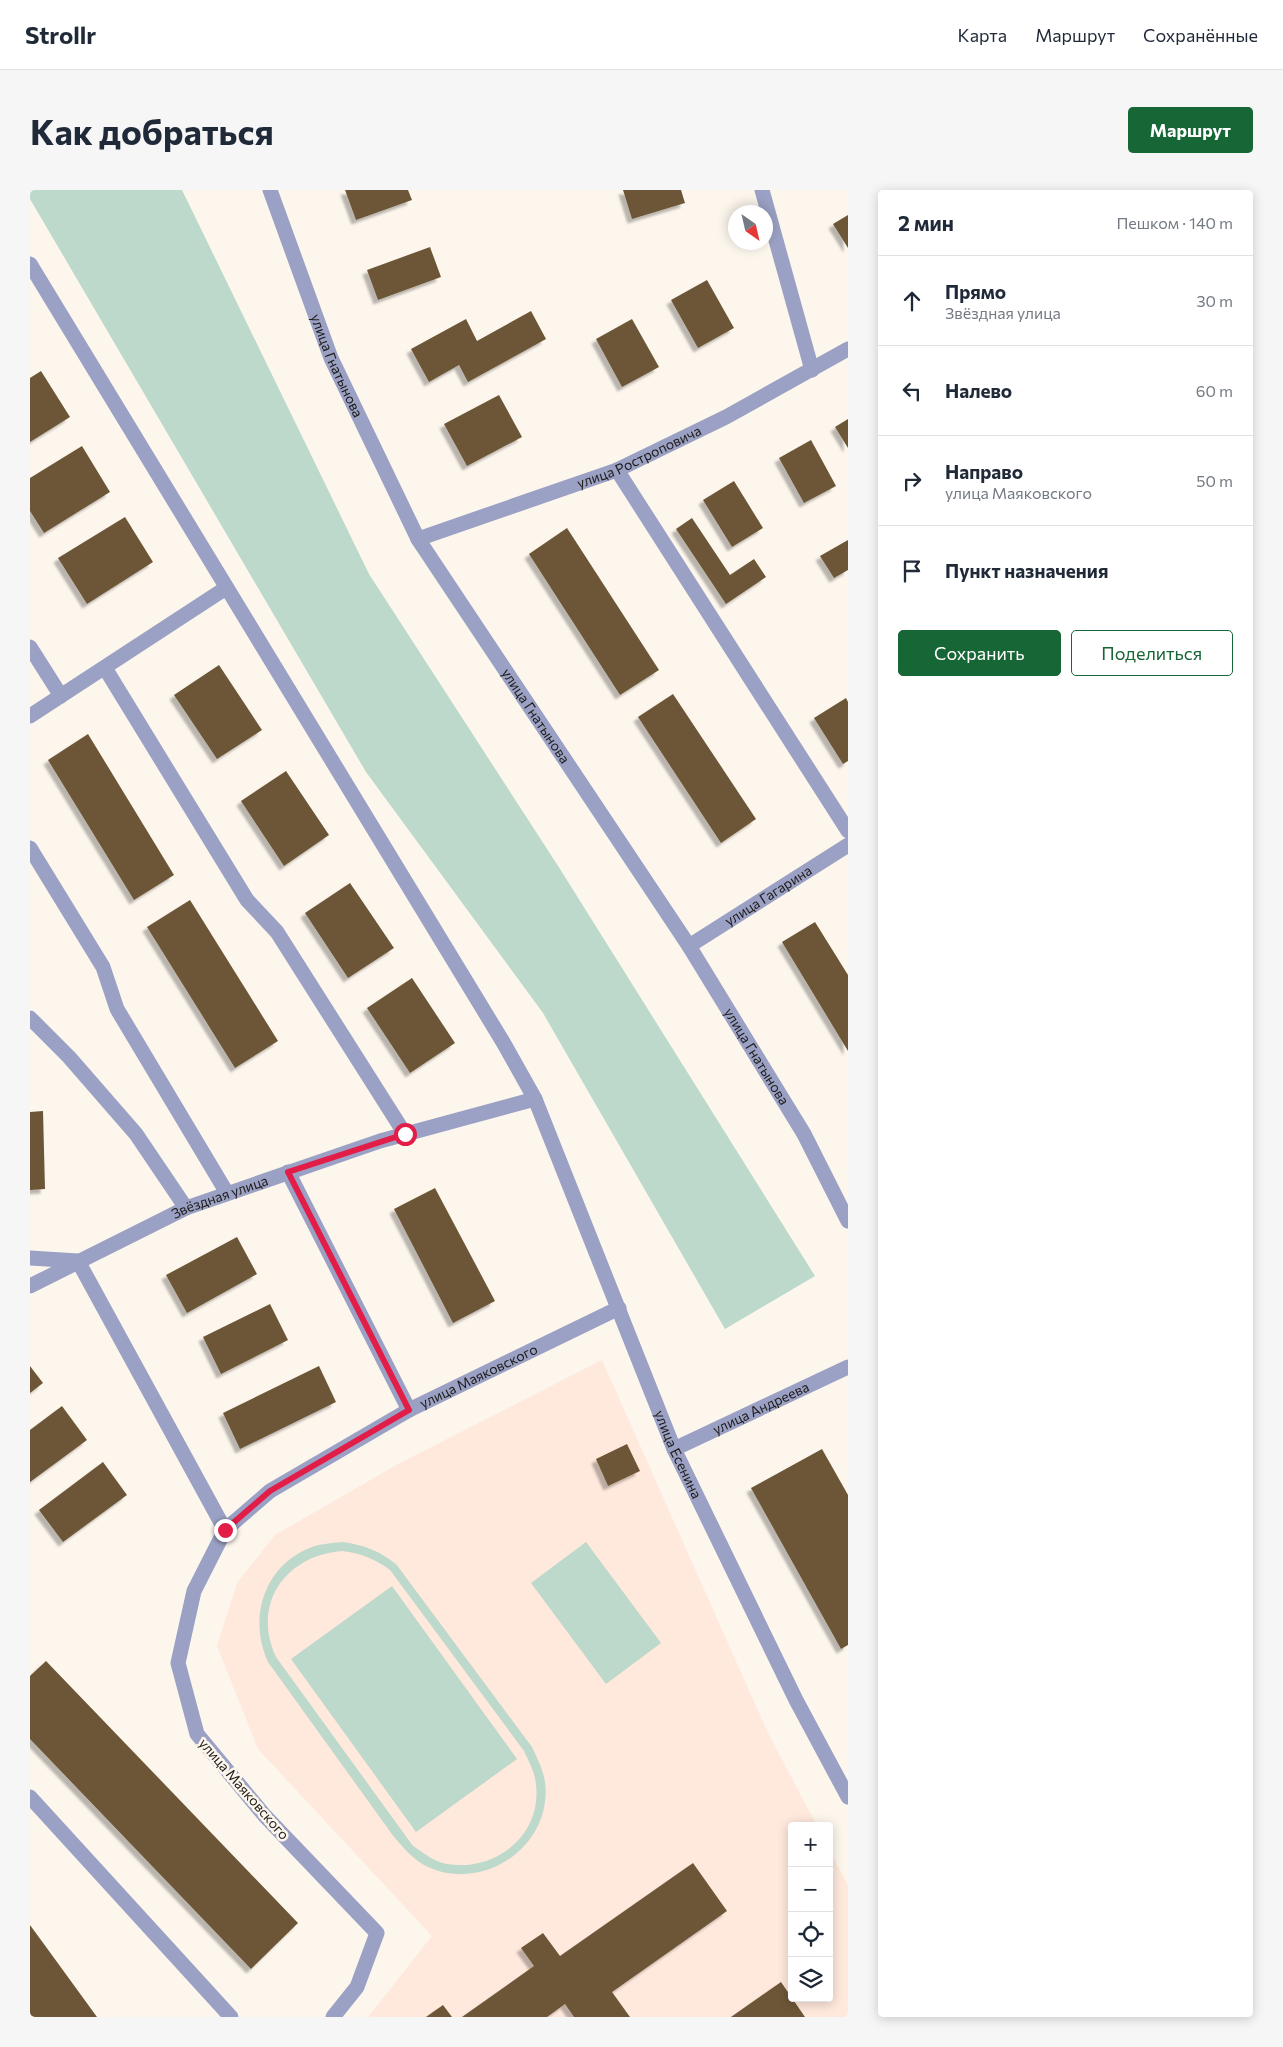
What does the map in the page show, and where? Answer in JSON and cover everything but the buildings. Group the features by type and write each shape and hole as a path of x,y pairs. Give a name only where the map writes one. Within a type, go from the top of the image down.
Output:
{"street":[{"name":"улица Гнатынова","path":"270,190 331,358 418,539 688,946 804,1134 848,1220"},
{"path":"762,190 812,370"},
{"name":"улица Есенина","path":"30,265 498,1033 534,1099 674,1448 796,1700 848,1797"},
{"name":"улица Ростроповича","path":"418,539 617,470 726,417 848,349"},
{"path":"617,470 848,830"},
{"path":"30,716 226,588"},
{"path":"30,647 61,696"},
{"path":"105,668 247,900 277,932 405,1134"},
{"name":"улица Гагарина","path":"688,946 848,845"},
{"path":"30,848 103,967 117,1009 227,1193"},
{"path":"30,1018 69,1057 136,1134 186,1208"},
{"name":"Звёздная улица","path":"30,1286 186,1208 405,1134 534,1099"},
{"path":"288,1172 409,1410"},
{"path":"30,1258 78,1261 225,1530"},
{"name":"улица Маяковского","path":"333,2017 357,1987 377,1934 265,1816 197,1734 178,1662 194,1591 225,1530 270,1491 409,1410 619,1308"},
{"name":"улица Андреева","path":"674,1448 848,1366"},
{"path":"30,1797 231,2017"}],"shaded area":[{"path":"602,1360 768,1733 815,1822 788,1822 788,2002 833,2002 833,1857 848,1885 848,2017 368,2017 432,1936 258,1749 217,1646 237,1583 275,1535 398,1464"}],"green space":[{"path":"30,190 182,190 369,574 560,869 815,1276 725,1329 543,1013 366,772 30,199"},
{"path":"343,1542 371,1549 396,1564 532,1747 536,1755 545,1782 544,1805 537,1827 525,1845 509,1859 489,1869 468,1874 446,1873 424,1865 412,1856 394,1837 268,1662 262,1646 260,1614 263,1598 269,1583 278,1570 290,1559 305,1550 319,1545","holes":["342,1551 368,1557 390,1570 524,1751 532,1767 536,1784 536,1802 532,1819 523,1834 512,1846 498,1856 482,1862 465,1865 447,1864 433,1859 413,1846 276,1657 269,1637 268,1619 271,1601 279,1586 290,1572 305,1562 322,1555"]},
{"path":"586,1542 661,1643 606,1684 531,1583"},
{"path":"392,1586 517,1759 416,1832 291,1659"}],"route":[{"path":"225,1530 270,1491 409,1410 288,1172 405,1134"}]}
